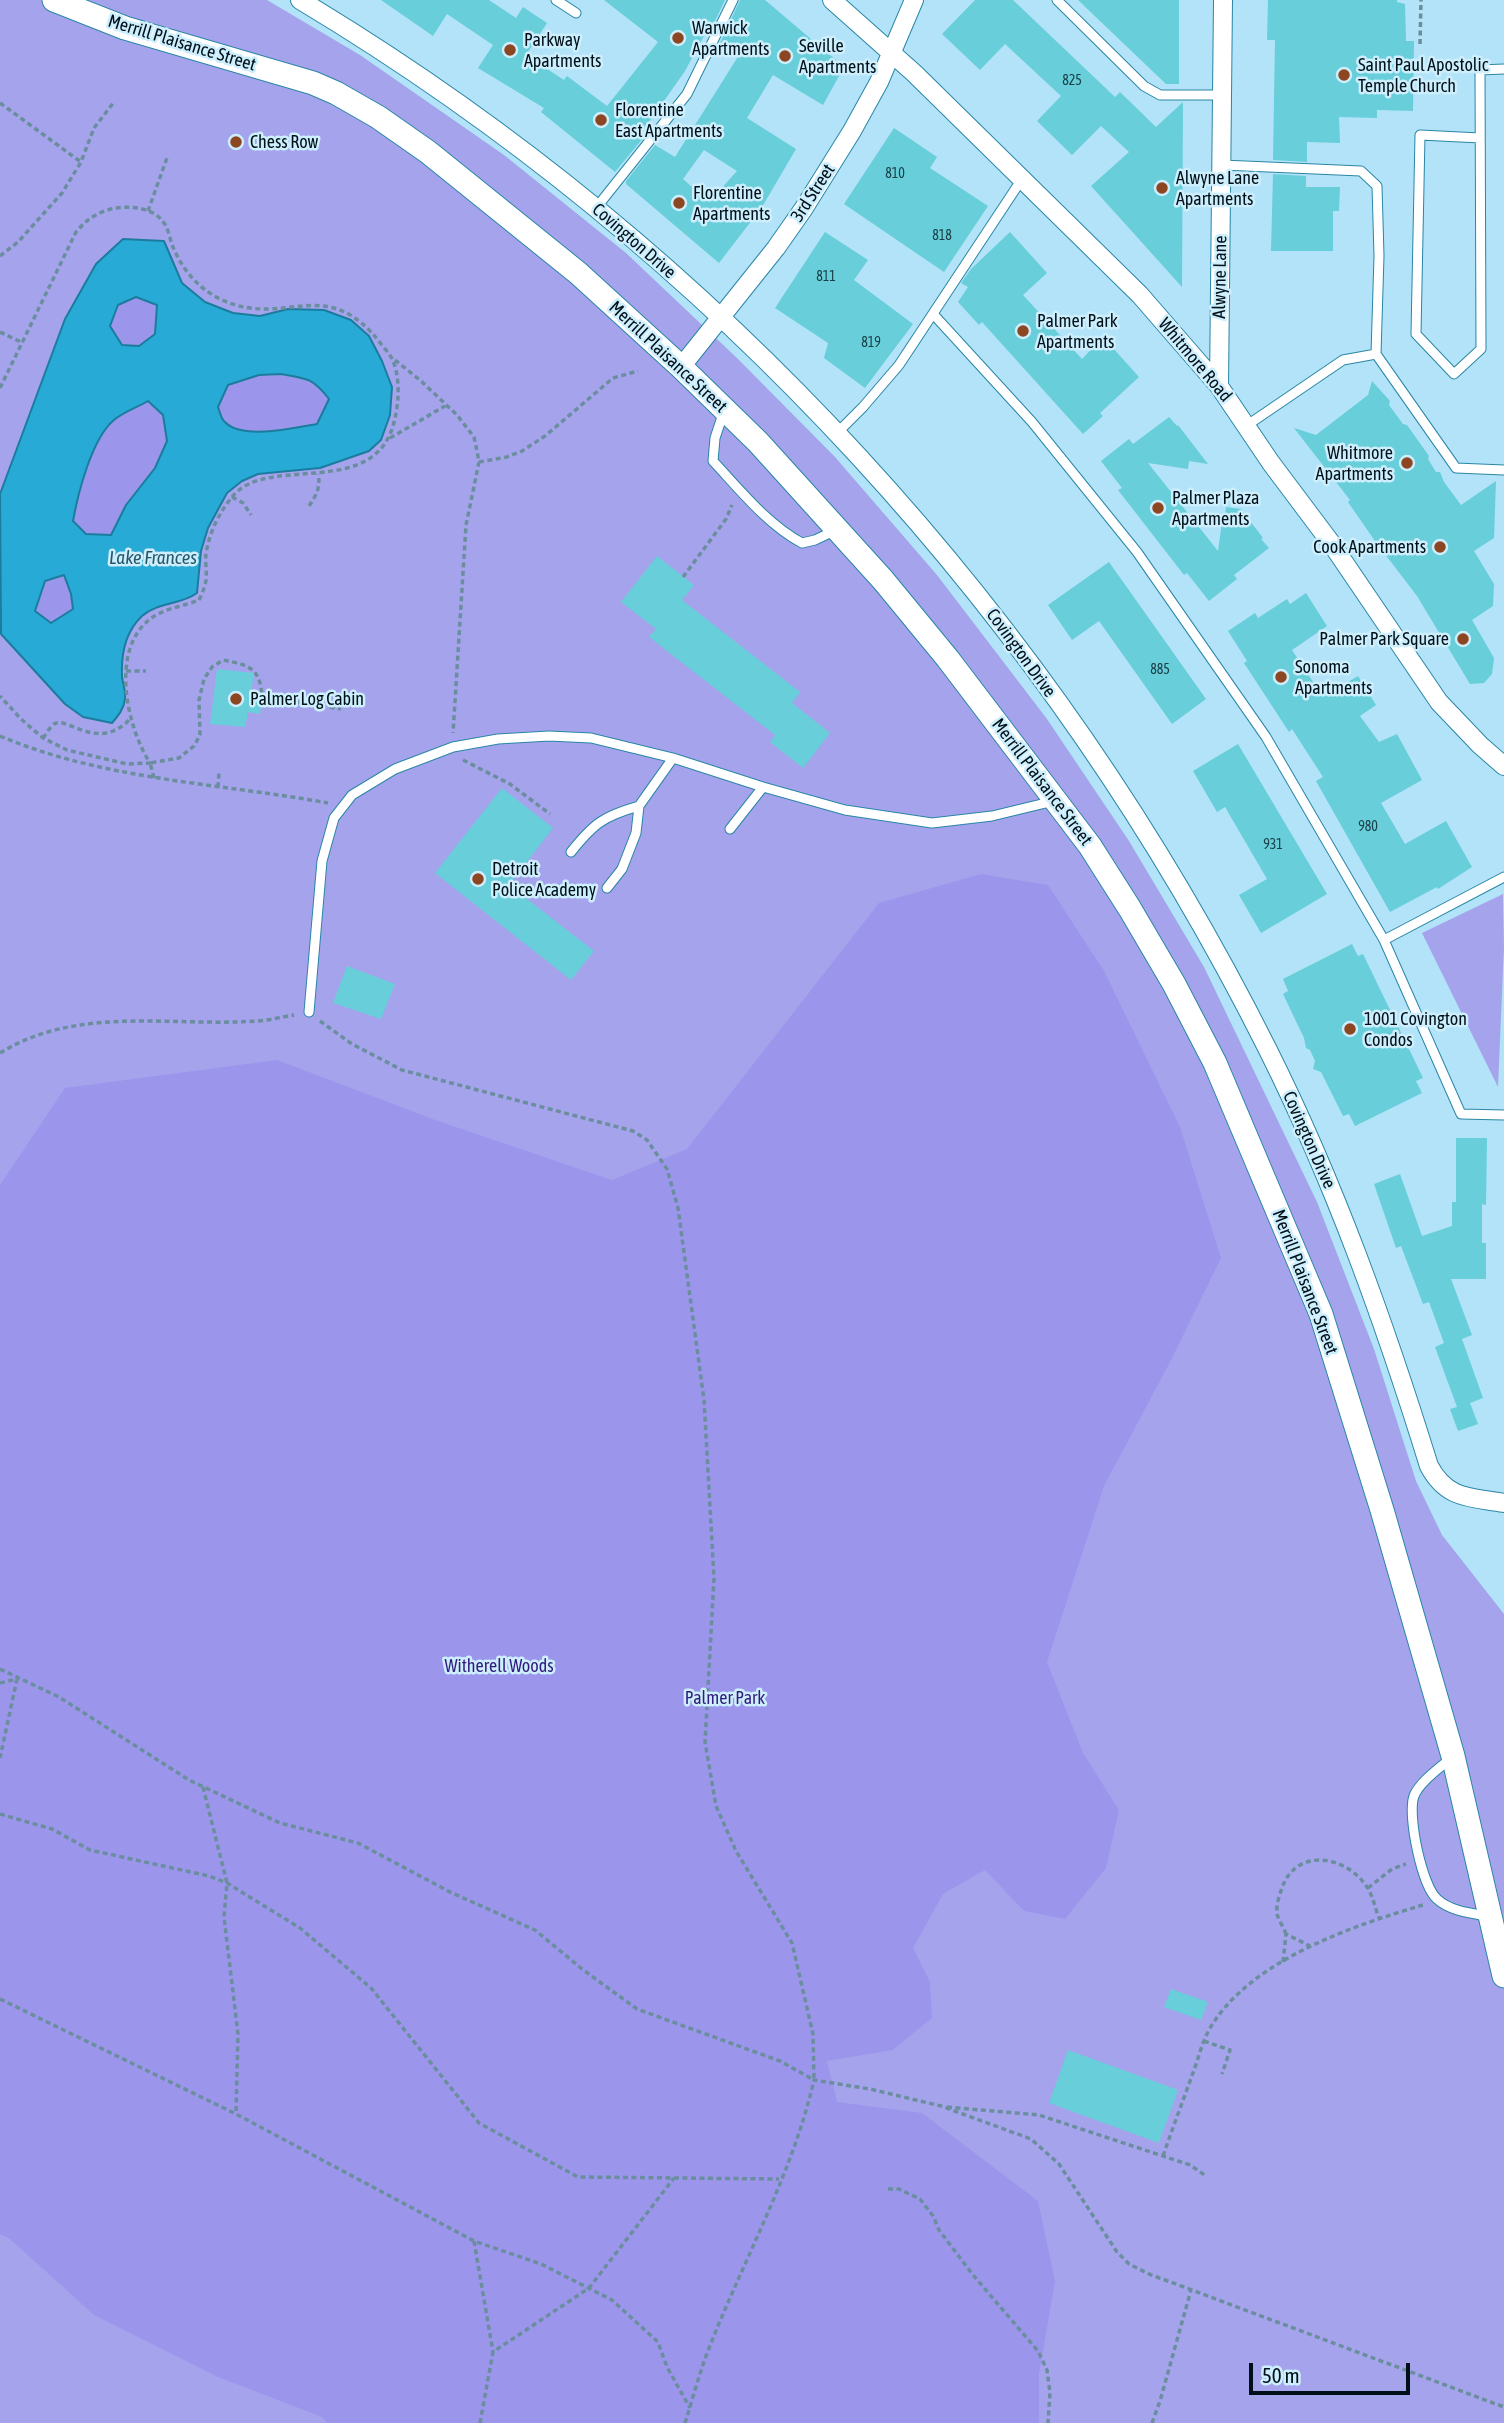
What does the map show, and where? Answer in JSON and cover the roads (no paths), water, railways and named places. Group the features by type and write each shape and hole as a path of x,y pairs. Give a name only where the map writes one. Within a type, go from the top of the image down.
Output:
{"street":[{"name":"Merrill Plaisance Street","path":"54,0 125,28 313,83 357,105 428,152 578,273 725,410 838,529 948,659 1090,846 1174,984 1215,1063 1321,1314 1374,1483 1453,1756 1504,1976"},
{"name":"Covington Drive","path":"300,0 425,78 511,140 596,208 721,317 837,433 896,497 997,619 1076,727 1169,870 1254,1023 1329,1183 1394,1352 1429,1466 1441,1484 1453,1493 1466,1498 1504,1503"},
{"name":"Whitmore Road","path":"832,0 892,52 1140,295 1219,386 1331,543 1439,702 1504,766"},
{"name":"3rd Street","path":"681,367 804,208 852,131 892,52 914,0"},
{"name":"Alwyne Lane","path":"1219,386 1223,0"}],"lane":[{"path":"556,0 576,13"},
{"path":"596,208 687,94 733,0"},
{"path":"1057,0 1153,92 1223,95"},
{"path":"1480,138 1420,135 1416,334 1454,374 1482,349 1480,70 1504,69"},
{"path":"1222,165 1361,171 1377,186 1379,256 1376,354 1456,468 1504,470"},
{"path":"837,433 899,365 1022,179"},
{"path":"934,315 1032,422 1138,552 1266,737 1384,940 1461,1114 1504,1115"},
{"path":"1246,426 1343,360 1376,354"},
{"path":"725,410 715,438 713,461 739,489 783,533 802,543 838,529"},
{"path":"309,1012 321,861 334,818 352,795 395,769 453,747 498,739 563,736 591,738 673,758 845,810 932,823 992,816 1056,801"},
{"path":"607,888 622,870 636,833 639,806 673,758"},
{"path":"730,829 763,787"},
{"path":"571,852 590,828 605,818 639,806"},
{"path":"1384,940 1504,877"},
{"path":"1453,1756 1418,1789 1413,1798 1411,1815 1426,1882 1433,1896 1446,1906 1491,1916"}],"water":[{"name":"Lake Frances","path":"123,239 164,241 182,283 205,302 233,313 260,316 288,309 324,310 351,320 369,336 392,387 390,415 381,440 369,451 320,468 258,474 242,481 227,493 208,528 201,551 197,593 148,611 132,629 122,661 124,703 112,723 83,717 65,704 1,634 0,494 65,319 96,264","holes":["136,297 157,305 155,334 139,346 122,345 110,326 118,305","281,374 297,377 318,387 329,399 317,424 255,432 233,427 225,422 218,407 228,385 259,375","148,401 163,415 167,441 155,468 126,505 111,535 86,534 73,521 82,481 106,428 126,412","64,575 71,594 73,609 51,623 35,611 45,581"]}],"place":[{"name":"Warwick Apartments","path":"678,38"},
{"name":"Parkway Apartments","path":"510,50"},
{"name":"Seville Apartments","path":"785,56"},
{"name":"Saint Paul Apostolic Temple Church","path":"1344,75"},
{"name":"Florentine East Apartments","path":"601,120"},
{"name":"Chess Row","path":"236,142"},
{"name":"Alwyne Lane Apartments","path":"1162,188"},
{"name":"Florentine Apartments","path":"679,203"},
{"name":"Palmer Park Apartments","path":"1023,331"},
{"name":"Whitmore Apartments","path":"1407,463"},
{"name":"Palmer Plaza Apartments","path":"1158,508"},
{"name":"Cook Apartments","path":"1440,547"},
{"name":"Palmer Park Square","path":"1463,639"},
{"name":"Sonoma Apartments","path":"1281,677"},
{"name":"Palmer Log Cabin","path":"236,699"},
{"name":"Detroit Police Academy","path":"478,879"},
{"name":"1001 Covington Condos","path":"1350,1029"}],"park label":[{"name":"Witherell Woods","path":"499,1666"},
{"name":"Palmer Park","path":"725,1698"}]}
